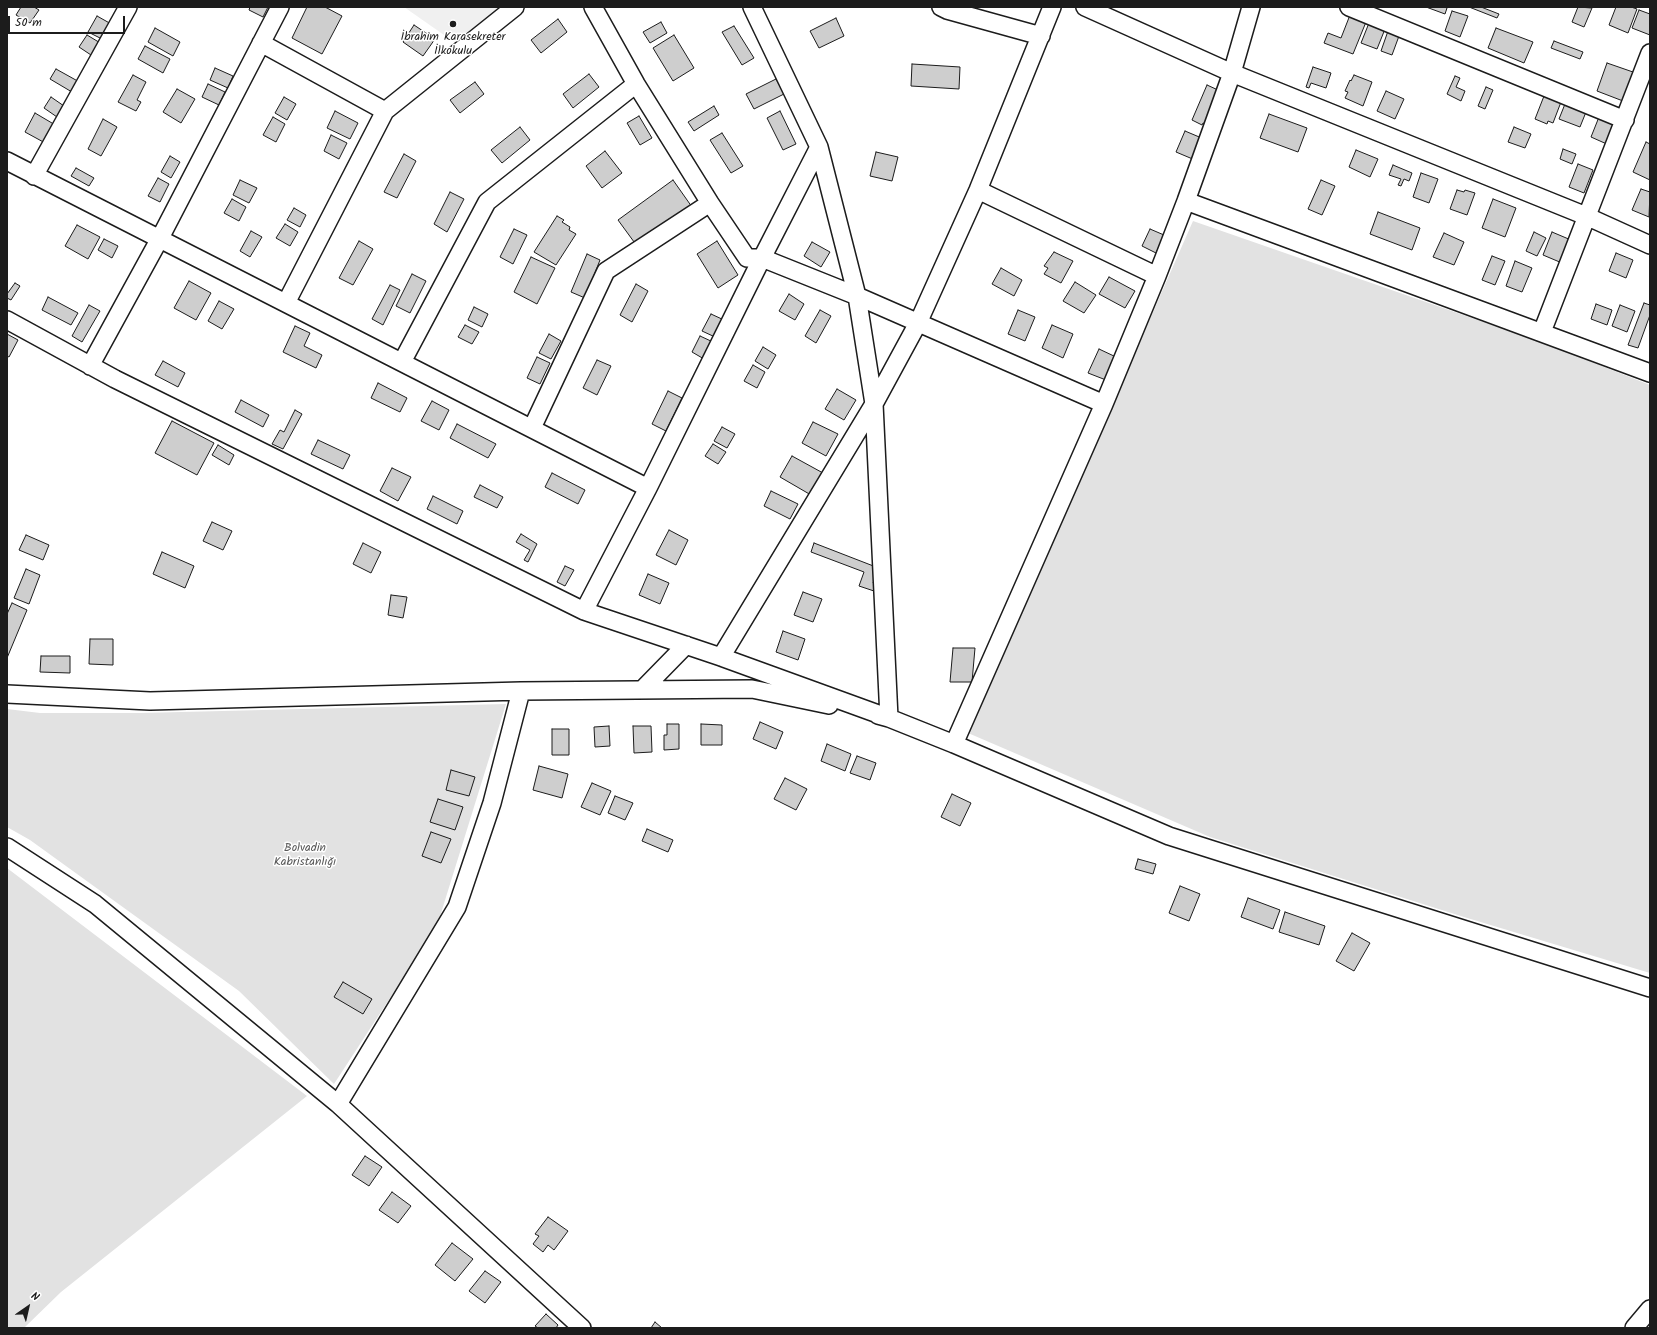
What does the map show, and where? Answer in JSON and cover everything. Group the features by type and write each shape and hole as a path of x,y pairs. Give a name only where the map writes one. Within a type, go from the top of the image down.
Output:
{"street":[{"path":"34,176 128,7"},
{"path":"90,366 159,240 280,7"},
{"path":"286,302 385,111 515,7"},
{"path":"593,7 636,84 710,203 747,258 762,258 857,296 1104,404"},
{"path":"752,7 819,147 857,296 874,404 888,718"},
{"path":"941,7 947,10 1041,36"},
{"path":"722,657 874,404 918,323 978,190 1052,7"},
{"path":"1085,7 1232,73 1586,216 1650,245"},
{"path":"954,744 1104,404 1157,276 1186,201 1232,73 1252,7"},
{"path":"1349,7 1625,120"},
{"path":"261,43 385,111"},
{"path":"1542,332 1650,53"},
{"path":"402,362 487,202 636,84"},
{"path":"584,611 648,488 819,147"},
{"path":"7,161 159,240 286,302 648,488"},
{"path":"978,190 1157,276"},
{"path":"1186,201 1650,373"},
{"path":"532,428 606,271 710,203"},
{"path":"7,320 90,366 584,611 722,657 888,718 954,744 1169,836 1650,988"},
{"path":"642,690 686,645"},
{"path":"7,694 150,701 521,691 752,689 888,718"},
{"path":"338,1104 457,907 492,803 521,691"},
{"path":"7,847 95,904 338,1104 578,1327"},
{"path":"1634,1328 1650,1308"}],"shaded area":[{"name":"İbrahim Karasekreter İlkokulu","path":"404,7 501,7 454,42"}],"green space":[{"path":"1193,221 1541,342 1650,385 1650,973 1464,917 1210,837 968,733"},
{"name":"Bolvadin Kabristanlığı","path":"506,704 437,926 334,1084 239,991 30,840 7,827 7,709 40,713 141,713"},
{"path":"7,868 307,1096 61,1292 24,1328 9,1328 7,1324"}],"building":[{"path":"21,7 34,7 39,10 30,23 16,15"},
{"path":"250,7 268,7 263,17 249,10"},
{"path":"307,7 325,7 342,16 322,54 292,38"},
{"path":"1426,7 1444,7 1447,8 1445,14"},
{"path":"1469,7 1481,7 1499,14 1497,18"},
{"path":"1578,7 1592,8 1584,27 1572,22"},
{"path":"1616,7 1631,7 1637,9 1628,33 1609,25"},
{"path":"1639,10 1650,14 1650,35 1632,28"},
{"path":"1452,11 1468,16 1460,37 1445,31"},
{"path":"1350,15 1366,22 1353,54 1324,43 1328,33 1341,38"},
{"path":"97,16 113,25 104,40 88,32"},
{"path":"836,18 844,36 819,48 810,31"},
{"path":"558,19 567,32 541,53 531,40"},
{"path":"661,22 667,33 650,43 643,32"},
{"path":"1369,23 1385,29 1377,49 1361,43"},
{"path":"414,25 435,39 423,56 403,42"},
{"path":"734,26 754,58 742,65 722,32"},
{"path":"155,28 180,42 173,56 148,42"},
{"path":"1496,28 1533,42 1524,63 1488,48"},
{"path":"1388,31 1399,36 1392,55 1381,51"},
{"path":"87,35 102,44 94,57 79,47"},
{"path":"674,35 694,68 673,81 653,48"},
{"path":"1554,41 1583,52 1580,59 1551,48"},
{"path":"145,46 170,59 163,73 138,59"},
{"path":"1607,63 1633,72 1623,101 1597,91"},
{"path":"912,64 960,67 959,89 911,86"},
{"path":"1313,67 1331,73 1326,88 1311,83 1309,88 1306,87"},
{"path":"215,68 233,76 228,88 210,80"},
{"path":"56,69 83,84 77,95 50,79"},
{"path":"589,74 599,87 573,108 563,94"},
{"path":"133,75 146,82 137,100 141,102 136,111 118,102"},
{"path":"1354,75 1372,82 1363,106 1345,98 1348,92 1345,91"},
{"path":"1455,76 1460,78 1456,87 1465,91 1461,101 1447,94"},
{"path":"776,79 784,94 754,109 746,94"},
{"path":"475,82 484,94 460,113 450,100"},
{"path":"208,84 225,92 219,105 202,97"},
{"path":"1207,85 1218,90 1211,126 1203,123 1202,125 1192,120"},
{"path":"1486,87 1493,90 1485,109 1478,106"},
{"path":"177,89 195,99 181,123 163,112"},
{"path":"1386,91 1404,99 1395,119 1377,111"},
{"path":"1544,96 1561,102 1553,123 1548,121 1547,124 1535,119"},
{"path":"51,97 64,106 57,117 44,108"},
{"path":"284,97 296,104 287,120 275,113"},
{"path":"1565,104 1586,112 1580,127 1559,119"},
{"path":"714,106 719,115 694,131 688,122"},
{"path":"335,111 358,123 350,139 327,128"},
{"path":"780,111 796,144 783,150 767,118"},
{"path":"35,113 57,126 47,144 25,132"},
{"path":"1269,114 1307,128 1298,152 1260,138"},
{"path":"639,116 652,138 640,145 627,123"},
{"path":"273,117 285,124 276,142 263,135"},
{"path":"1599,117 1617,124 1609,145 1591,137"},
{"path":"103,119 117,127 101,156 88,149"},
{"path":"520,127 530,140 502,163 491,150"},
{"path":"1514,127 1531,134 1525,148 1508,142"},
{"path":"1185,131 1204,139 1195,160 1176,152"},
{"path":"722,133 743,166 731,173 710,140"},
{"path":"331,135 347,143 339,159 324,151"},
{"path":"1646,142 1650,144 1650,180 1633,172"},
{"path":"1563,149 1576,154 1572,164 1560,159"},
{"path":"1356,150 1378,159 1370,177 1349,167"},
{"path":"605,151 622,173 602,188 586,166"},
{"path":"876,152 898,157 892,181 870,176"},
{"path":"404,154 416,161 397,198 384,192"},
{"path":"170,156 180,162 171,178 161,172"},
{"path":"1578,164 1593,170 1584,193 1569,187"},
{"path":"1393,165 1412,173 1409,181 1404,179 1401,186 1398,185 1401,179 1389,175"},
{"path":"76,168 94,178 89,186 71,176"},
{"path":"1421,173 1438,179 1429,203 1413,197"},
{"path":"158,178 169,184 160,202 148,196"},
{"path":"240,180 257,188 249,203 233,195"},
{"path":"673,180 692,207 637,246 618,220"},
{"path":"1321,180 1335,186 1322,215 1308,209"},
{"path":"1641,189 1650,192 1649,217 1632,210"},
{"path":"1457,190 1464,192 1465,190 1475,193 1467,215 1450,209"},
{"path":"450,192 464,199 447,232 434,224"},
{"path":"232,199 246,207 239,221 224,213"},
{"path":"1493,199 1516,208 1505,237 1482,228"},
{"path":"294,208 306,215 300,227 287,220"},
{"path":"1378,212 1420,228 1412,250 1370,234"},
{"path":"557,216 564,220 562,222 570,227 569,230 576,234 556,265 534,252"},
{"path":"285,224 298,232 290,246 276,238"},
{"path":"77,225 100,237 88,259 65,246"},
{"path":"514,229 527,235 513,264 500,257"},
{"path":"1150,229 1164,235 1156,253 1142,246"},
{"path":"251,231 262,237 250,257 240,251"},
{"path":"1534,232 1546,238 1537,256 1526,251"},
{"path":"1552,232 1571,240 1562,263 1543,255"},
{"path":"1444,233 1464,242 1454,265 1433,257"},
{"path":"104,239 118,246 112,258 98,250"},
{"path":"359,241 373,249 353,285 339,278"},
{"path":"717,241 738,275 718,288 697,254"},
{"path":"812,242 830,252 821,267 804,256"},
{"path":"1054,252 1073,261 1061,283 1044,274 1048,268 1044,266"},
{"path":"1616,253 1633,260 1626,278 1609,271"},
{"path":"587,254 600,260 585,298 571,292"},
{"path":"1492,256 1505,261 1495,285 1482,280"},
{"path":"531,257 555,268 537,304 514,292"},
{"path":"1515,261 1532,268 1522,292 1506,286"},
{"path":"1001,268 1022,280 1014,296 992,284"},
{"path":"412,274 426,281 410,313 396,306"},
{"path":"1109,277 1135,291 1125,308 1099,294"},
{"path":"189,281 211,293 196,320 174,308"},
{"path":"1075,282 1096,295 1084,313 1063,301"},
{"path":"15,283 20,286 11,300 7,298 7,294"},
{"path":"636,284 648,291 632,322 620,315"},
{"path":"390,285 400,290 383,325 372,319"},
{"path":"789,294 804,304 795,320 779,311"},
{"path":"48,297 78,313 71,325 42,310"},
{"path":"219,301 234,309 222,329 208,321"},
{"path":"1644,303 1650,305 1650,315 1638,348 1628,345"},
{"path":"1596,304 1612,310 1607,325 1591,319"},
{"path":"89,305 100,311 82,342 72,336"},
{"path":"1620,305 1635,311 1627,332 1612,326"},
{"path":"474,307 488,314 482,327 468,320"},
{"path":"820,310 831,316 816,343 805,336"},
{"path":"1018,310 1035,317 1025,341 1008,334"},
{"path":"711,314 724,320 715,337 702,331"},
{"path":"465,325 479,332 472,344 458,337"},
{"path":"1052,325 1073,334 1063,358 1042,348"},
{"path":"295,326 310,333 304,346 322,355 316,368 283,352"},
{"path":"7,334 18,340 9,357 7,356"},
{"path":"549,334 561,341 551,359 539,353"},
{"path":"700,336 713,342 704,359 692,352"},
{"path":"763,347 776,355 768,369 755,361"},
{"path":"1099,349 1116,357 1106,380 1088,373"},
{"path":"537,357 550,363 540,384 527,378"},
{"path":"597,360 611,366 597,395 583,388"},
{"path":"163,361 185,373 178,387 155,375"},
{"path":"753,365 765,372 757,388 744,381"},
{"path":"378,383 407,398 400,412 371,398"},
{"path":"837,389 856,400 844,420 825,409"},
{"path":"668,391 682,398 666,431 652,424"},
{"path":"241,400 269,415 263,427 235,412"},
{"path":"432,401 449,410 439,430 421,421"},
{"path":"295,410 302,414 283,449 272,444 280,430 284,432"},
{"path":"172,421 214,443 197,475 155,453"},
{"path":"813,422 838,434 826,456 802,443"},
{"path":"457,424 496,444 488,458 450,438"},
{"path":"722,427 735,434 727,448 714,441"},
{"path":"318,440 350,455 343,469 311,454"},
{"path":"713,444 726,452 718,464 705,456"},
{"path":"218,445 234,455 229,465 212,455"},
{"path":"792,456 823,473 811,495 780,477"},
{"path":"392,468 411,477 398,501 380,491"},
{"path":"552,473 585,490 578,504 545,487"},
{"path":"480,485 503,497 497,508 474,497"},
{"path":"771,491 798,504 790,519 764,506"},
{"path":"433,496 463,511 457,524 427,509"},
{"path":"212,522 232,531 223,550 203,541"},
{"path":"669,530 688,540 676,565 656,555"},
{"path":"521,534 537,544 528,562 524,560 530,550 516,542"},
{"path":"26,535 49,545 43,560 19,550"},
{"path":"363,543 381,552 371,573 353,564"},
{"path":"814,543 876,567 877,574 873,583 876,584 874,591 859,586 864,572 811,552"},
{"path":"162,552 194,566 185,588 153,574"},
{"path":"565,566 574,570 565,586 557,582"},
{"path":"26,569 40,575 29,604 14,598"},
{"path":"648,574 669,583 660,604 639,595"},
{"path":"803,592 822,599 813,622 794,615"},
{"path":"391,595 407,597 403,618 388,615"},
{"path":"12,603 27,610 7,658 7,614"},
{"path":"783,631 805,639 798,660 776,652"},
{"path":"90,639 113,639 113,665 89,664"},
{"path":"953,648 975,648 972,682 950,682"},
{"path":"41,656 70,656 70,673 40,672"},
{"path":"760,722 783,732 776,749 753,739"},
{"path":"667,724 679,724 679,749 664,750 664,735 667,735"},
{"path":"701,724 722,725 722,745 701,745"},
{"path":"609,726 610,746 595,747 594,727"},
{"path":"633,726 651,726 652,752 634,753"},
{"path":"552,729 569,729 569,755 552,755"},
{"path":"827,744 851,754 845,771 821,761"},
{"path":"857,756 876,763 870,780 850,773"},
{"path":"539,766 568,774 562,798 533,790"},
{"path":"451,770 475,777 469,796 446,790"},
{"path":"785,778 807,789 796,810 774,799"},
{"path":"592,783 611,791 600,815 581,807"},
{"path":"952,794 971,803 960,826 941,817"},
{"path":"615,796 633,803 625,820 608,813"},
{"path":"438,799 463,807 455,830 430,822"},
{"path":"647,829 673,840 668,852 642,841"},
{"path":"431,832 451,839 441,863 422,856"},
{"path":"1138,859 1156,864 1153,874 1135,869"},
{"path":"1180,886 1200,894 1189,921 1169,913"},
{"path":"1248,898 1280,910 1273,929 1241,917"},
{"path":"1285,912 1325,926 1319,945 1279,932"},
{"path":"1352,933 1370,943 1354,971 1336,961"},
{"path":"343,982 372,999 363,1014 334,997"},
{"path":"365,1156 382,1167 369,1186 352,1175"},
{"path":"392,1192 411,1206 398,1223 379,1210"},
{"path":"548,1217 568,1231 554,1250 548,1245 543,1252 533,1244 539,1236 535,1234"},
{"path":"452,1243 473,1259 455,1281 435,1265"},
{"path":"485,1271 501,1282 485,1303 469,1291"},
{"path":"546,1314 558,1325 556,1328 538,1328 535,1326"},
{"path":"655,1322 662,1328 651,1328"}],"place":[{"name":"İbrahim Karasekreter İlkokulu","path":"453,24"}]}
